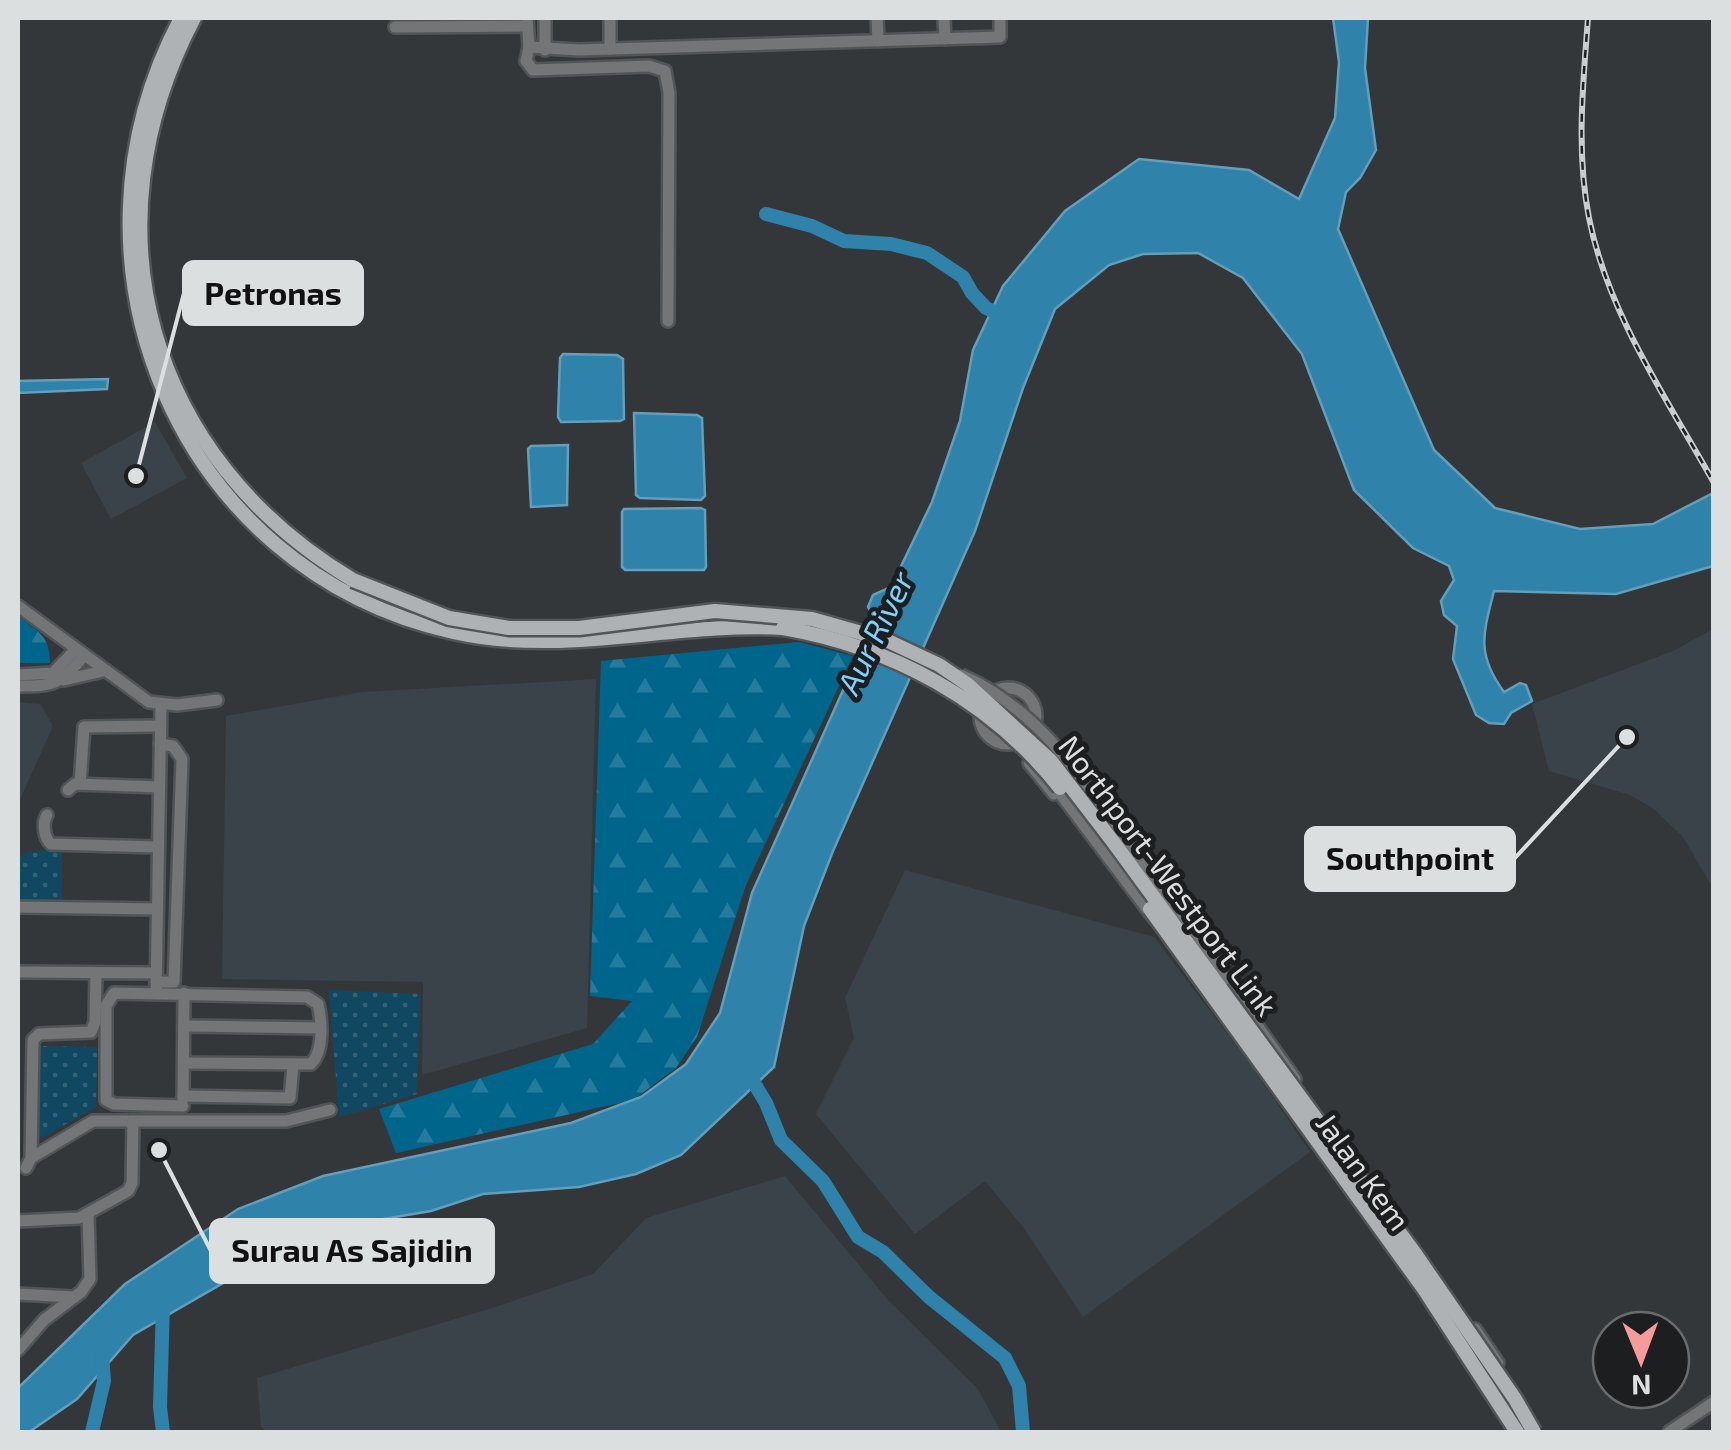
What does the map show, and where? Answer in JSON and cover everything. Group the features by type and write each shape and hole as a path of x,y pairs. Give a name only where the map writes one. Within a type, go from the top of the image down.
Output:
{"main road":[{"name":"Northport-Westport Link","path":"182,18 152,85 131,170 129,246 139,318 162,392 202,461 255,524 296,560 400,617 452,632 501,640 570,642 707,627 784,628 831,638 934,671 1008,719 1051,761 1416,1256 1535,1432"},
{"name":"Northport-Westport Link","path":"194,18 166,77 151,125 144,167 140,243 157,340 184,406 231,478 250,502 349,586"},
{"name":"Northport-Westport Link","path":"934,671 1008,733 1056,783 1424,1288 1515,1432"}],"street":[{"path":"544,18 545,50"},
{"path":"610,18 610,49"},
{"path":"877,18 878,41"},
{"path":"944,18 945,39"},
{"path":"528,47 610,49 1000,37 1000,18"},
{"path":"396,27 527,22 526,61 534,70 648,66 665,71 668,321"},
{"path":"18,606 136,696 162,705 218,700"},
{"path":"57,636 60,676"},
{"path":"18,686 48,686 79,653"},
{"path":"18,676 103,671"},
{"name":"Jalan Kem","path":"934,671 1029,762 1170,944"},
{"name":"Jalan Kem","path":"934,671 986,687 1052,743 1164,890 1486,1344 1519,1396 1535,1432"},
{"path":"1012,688 1026,694 1036,715 1032,732 1016,743 998,742 984,731 980,722 982,704 994,691 1012,688"},
{"path":"156,982 162,705"},
{"path":"159,787 74,787 84,727 160,726"},
{"name":"Jalan Kem","path":"1032,732 1060,762 1186,933 1226,979"},
{"name":"Jalan Kem","path":"1016,743 1062,795 1170,944 1461,1350 1515,1432"},
{"path":"18,972 96,973 174,982 182,759 173,746 160,744"},
{"path":"47,815 46,838 51,844 156,848"},
{"path":"18,906 156,909"},
{"path":"96,973 95,1022 91,1032 39,1034 33,1040 29,1163 85,1124 286,1121 330,1110"},
{"path":"184,1063 311,1064 318,1057 318,1004 307,997 184,993 156,982 114,994 108,1000 106,1100 114,1104 290,1098 293,1066"},
{"path":"183,1122 184,993"},
{"path":"185,1026 320,1028"},
{"path":"18,1220 66,1220 88,1214 131,1186 134,1121"},
{"path":"18,1350 44,1320 90,1279 88,1214"},
{"path":"18,1294 73,1298"},
{"path":"1668,1432 1714,1402"}],"shaded area":[{"path":"155,422 187,478 111,519 81,463"},
{"path":"1713,629 1713,888 1683,837 1654,809 1630,795 1549,771 1532,704 1673,651"},
{"path":"596,679 587,1028 422,1075 423,982 222,979 226,716 362,692"},
{"path":"18,702 40,704 53,726 18,804"},
{"path":"62,850 62,900 18,899 20,857 29,851"},
{"path":"905,870 1154,937 1252,1066 1310,1152 1083,1317 1023,1227 985,1181 915,1234 816,1114 854,1038 845,998"},
{"path":"329,990 420,994 417,1094 339,1117"},
{"path":"37,1046 97,1047 96,1107 36,1141"},
{"path":"785,1176 888,1300 978,1389 1001,1432 267,1432 261,1427 257,1378 593,1274 646,1218"}],"green space":[{"path":"18,616 45,640 50,663 18,663"},
{"path":"799,642 853,656 746,885 697,1037 676,1068 633,1100 396,1153 379,1109 593,1044 632,1001 590,996 601,661"}],"water":[{"name":"Aur River","path":"1333,18 1368,18 1365,68 1376,150 1360,178 1346,192 1338,229 1434,450 1495,508 1580,529 1653,524 1713,493 1713,566 1616,594 1494,591 1484,643 1489,666 1504,692 1520,683 1526,685 1532,701 1511,713 1504,724 1489,723 1476,715 1453,659 1457,626 1444,615 1441,601 1454,580 1449,566 1413,548 1354,490 1302,354 1243,278 1198,253 1143,254 1109,265 1055,309 1023,388 975,531 833,851 804,926 774,1067 681,1155 636,1174 579,1187 483,1194 431,1211 348,1225 258,1263 133,1335 77,1399 29,1432 18,1432 18,1388 125,1284 238,1209 323,1176 571,1123 641,1097 686,1064 720,1013 752,893 875,619 868,607 873,595 891,587 932,502 960,421 973,350 1003,286 1065,211 1139,159 1249,170 1299,199 1335,118 1339,62"},
{"path":"563,354 617,355 623,359 624,419 561,422 558,417"},
{"path":"108,379 107,389 18,393 18,381"},
{"path":"634,413 702,418 705,496 701,500 636,495"},
{"path":"568,445 567,505 531,507 528,449"},
{"path":"624,509 705,510 704,570 622,567"}],"waterway":[{"path":"766,214 812,226 844,241 891,244 927,253 963,277 986,308 1008,318"},
{"path":"745,1068 766,1103 781,1140 823,1181 858,1237 883,1252 929,1297 1005,1358 1019,1386 1023,1432"},
{"path":"163,1303 163,1432"},
{"path":"92,1432 104,1381 102,1355"}],"railway":[{"path":"1588,18 1583,168 1598,254 1641,355 1714,483"}],"place":[{"name":"Petronas","path":"136,476"},
{"name":"Southpoint","path":"1627,737"},
{"name":"Surau As Sajidin","path":"159,1150"}]}
